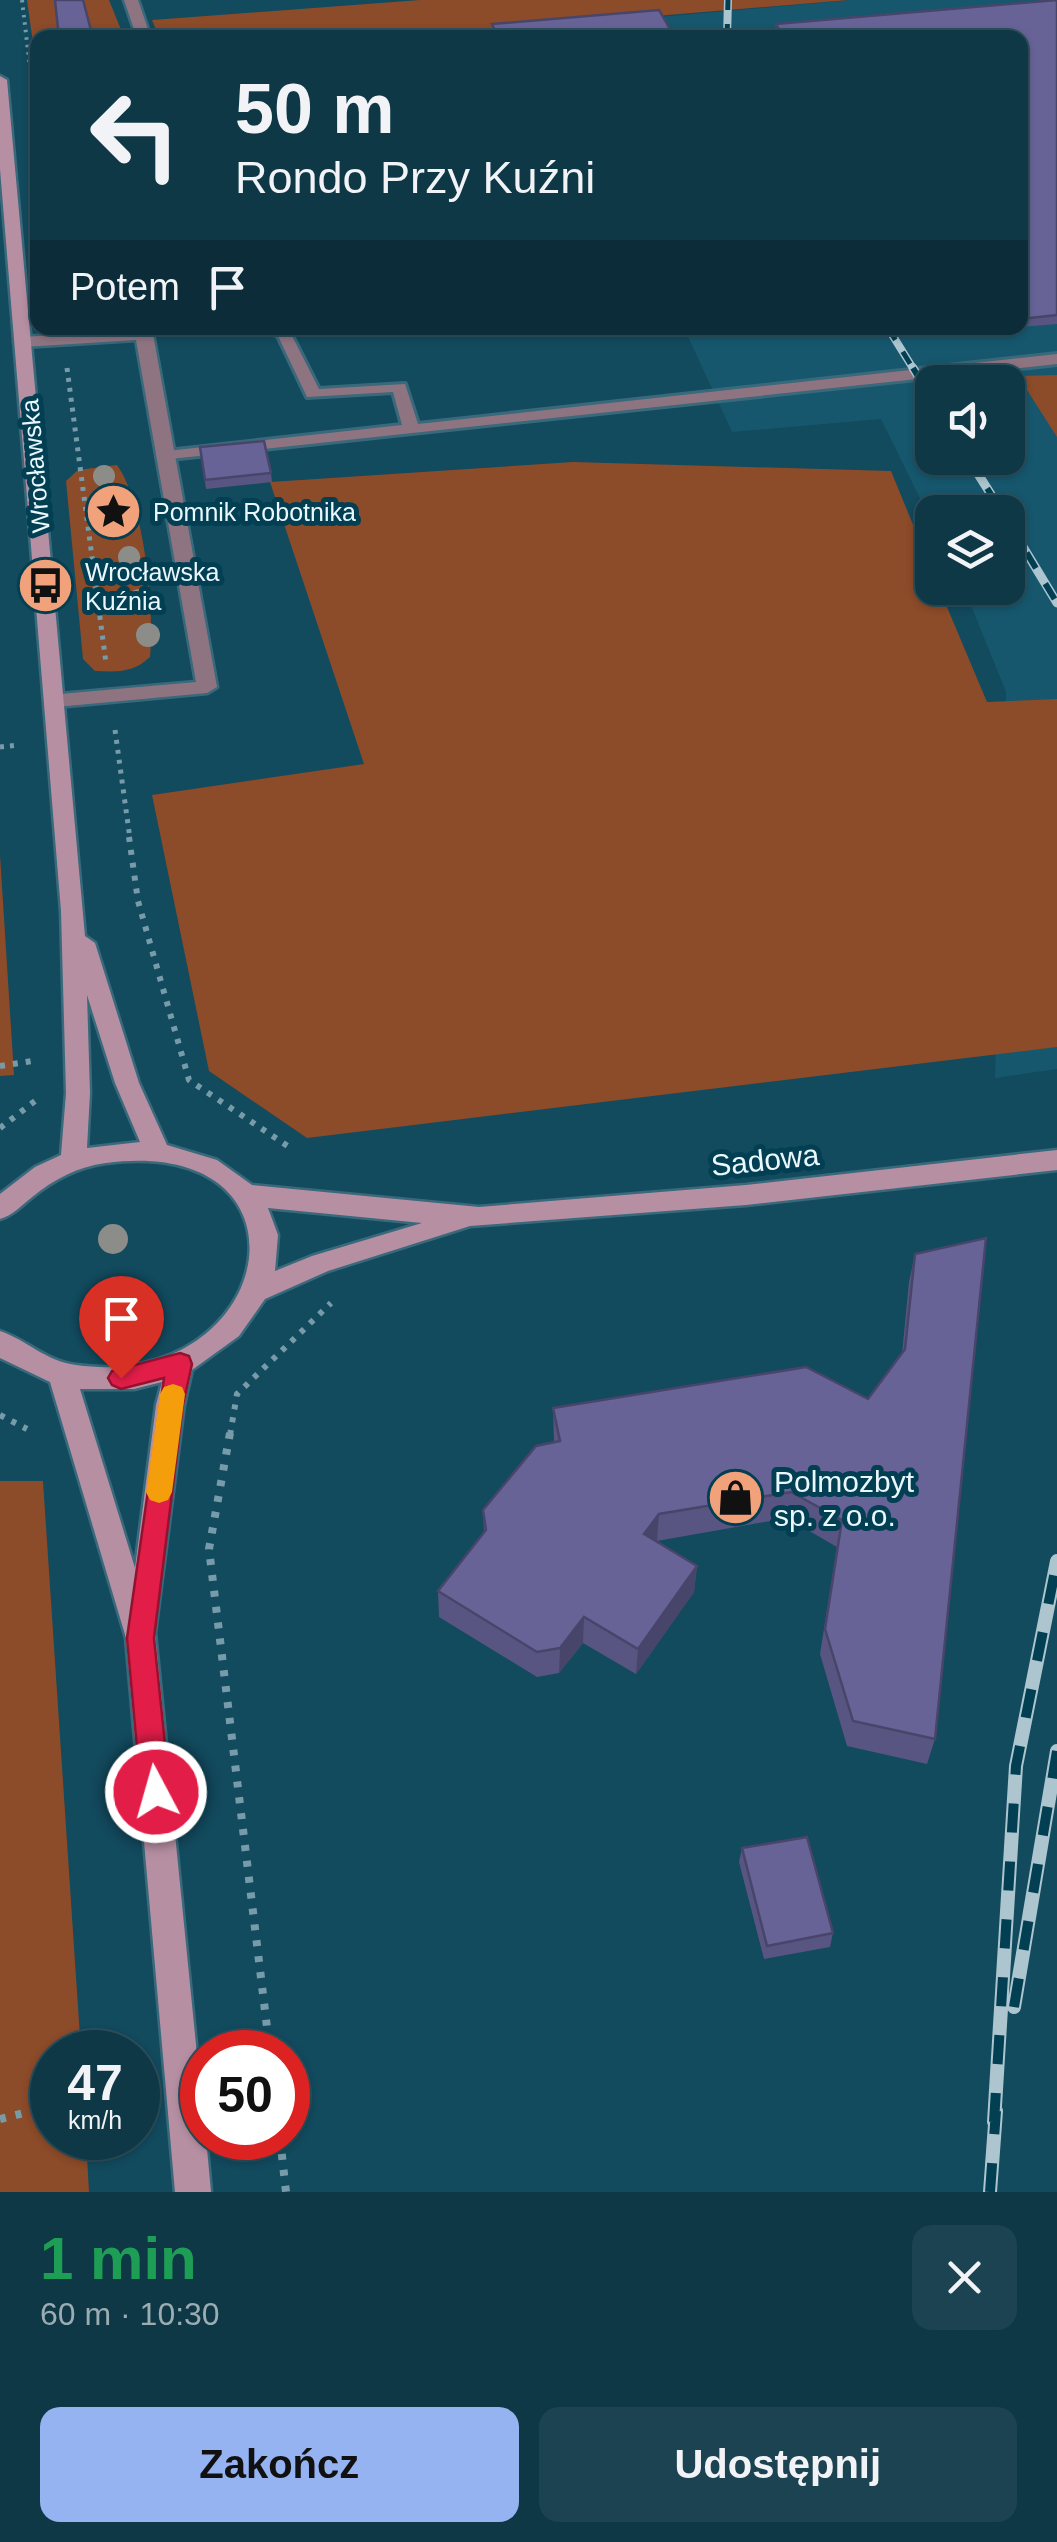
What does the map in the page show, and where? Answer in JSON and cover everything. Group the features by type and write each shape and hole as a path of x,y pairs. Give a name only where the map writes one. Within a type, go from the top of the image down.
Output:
{"main road":[{"name":"Wrocławska","path":"0,80 73,911 78,1093 73,1160"},
{"name":"Wrocławska","path":"73,911 127,1083 156,1150"},
{"path":"0,1210 32,1181 73,1160 114,1151 156,1150 191,1158 222,1173 245,1194 262,1223 266,1256 257,1291 226,1332 180,1364 128,1378 62,1376 20,1360 0,1342"},
{"name":"Sadowa","path":"245,1194 478,1217 641,1205 1057,1160"},
{"name":"Sadowa","path":"257,1291 321,1263 478,1217"},
{"path":"140,1638 170,1405 180,1364"},
{"path":"62,1376 140,1638 193,2192"}],"street":[{"path":"131,0 141,30"},
{"path":"24,342 128,335"},
{"path":"56,700 207,688 144,335"}],"lane":[{"path":"285,335 312,394 399,387 410,428"},
{"path":"167,456 1057,358"}],"path":[{"path":"63,339 138,901 189,1080 289,1147"},
{"path":"0,747 19,745"},
{"path":"0,1066 32,1062"},
{"path":"0,1128 36,1101"},
{"path":"267,2030 209,1548 236,1394 335,1299"},
{"path":"0,1415 27,1429"},
{"path":"0,2119 30,2112"},
{"path":"282,2160 286,2192"}],"shaded area":[{"path":"27,0 109,0 121,30 31,30"},
{"path":"420,0 849,0 485,30 156,30 152,20"},
{"path":"852,0 1057,0 1057,1069 995,1078 1006,692 971,605 1025,605 1025,495 918,495 881,419 732,432 687,335 1028,335 1028,30 512,30"},
{"path":"1057,375 1057,437 1025,387 1025,376"},
{"path":"573,462 891,471 915,530 915,605 946,605 987,702 1057,699 1057,1047 307,1138 209,1071 152,795 364,764 270,482"},
{"path":"117,465 134,504 146,558 150,657 131,669 95,671 83,659 66,481 78,470"},
{"path":"0,855 14,1075 0,1076"},
{"path":"0,1481 43,1481 80,2030 30,2030 30,2160 87,2160 89,2192 0,2192"}],"building":[{"path":"55,0 83,0 91,30 58,30"},
{"path":"1057,0 1057,315 1028,318 1028,30 779,30 776,24"},
{"path":"659,10 670,30 495,30 492,24"},
{"path":"264,441 271,473 205,480 200,447"},
{"name":"Polmozbyt sp. z o.o.","path":"986,1238 935,1739 853,1721 825,1629 842,1520 791,1492 659,1514 644,1534 697,1566 638,1649 584,1617 560,1648 537,1652 438,1591 486,1530 483,1510 536,1446 560,1441 553,1408 806,1367 868,1399 905,1349 915,1254"},
{"path":"807,1837 833,1933 767,1946 742,1848"}],"railway":[{"path":"727,30 728,0"},
{"path":"892,335 914,370"},
{"path":"979,475 991,495"},
{"path":"1025,550 1057,603"},
{"path":"994,2122 1016,1766 1057,1561"},
{"path":"1014,2007 1057,1751"},
{"path":"990,2192 996,2111"}],"slow traffic":[{"path":"159,1492 173,1394"}],"place":[{"name":"Pomnik Robotnika","path":"114,512"},
{"name":"Wrocławska Kuźnia","path":"46,586"},
{"name":"Polmozbyt sp. z o.o.","path":"735,1498"}],"route":[{"path":"121,1378 180,1364 170,1405 140,1638 156,1792"}]}
